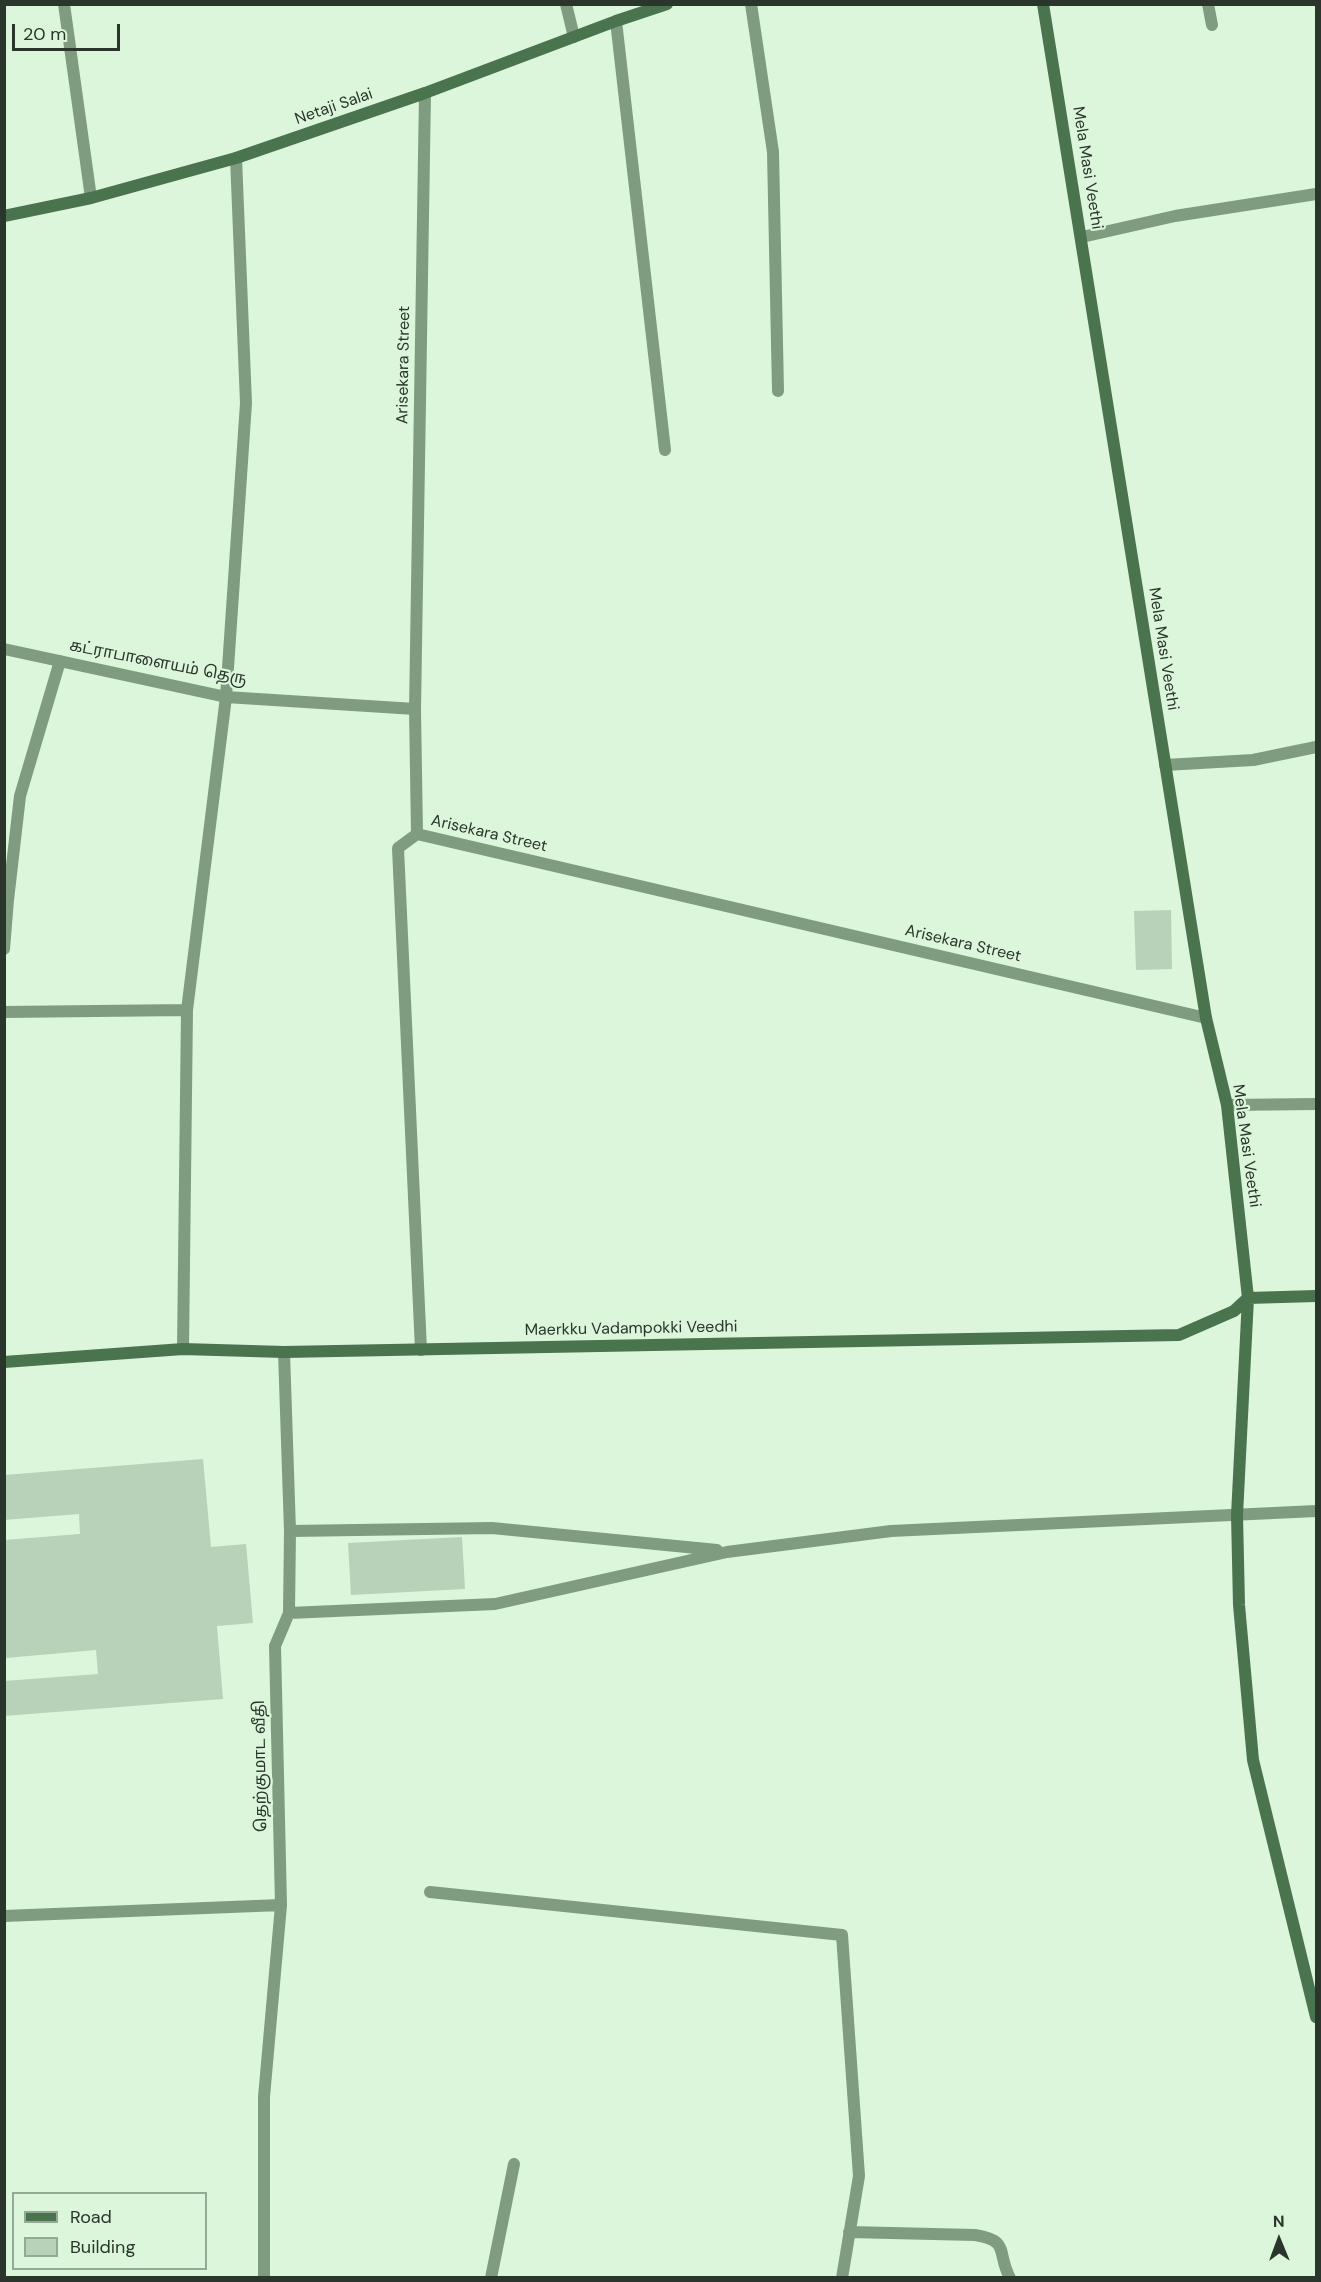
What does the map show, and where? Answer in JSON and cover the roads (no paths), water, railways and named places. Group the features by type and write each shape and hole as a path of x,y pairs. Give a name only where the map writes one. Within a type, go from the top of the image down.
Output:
{"main road":[{"name":"Netaji Salai","path":"4,216 91,198 236,158 425,93 667,4"},
{"name":"Mela Masi Veethi","path":"1043,4 1206,1018 1227,1105 1248,1298 1237,1515 1239,1605 1253,1760 1317,2017"},
{"path":"1248,1298 1317,1296"},
{"name":"Maerkku Vadampokki Veedhi","path":"4,1362 183,1348 284,1352 1179,1335 1234,1311 1248,1298"}],"street":[{"path":"64,4 91,198"},
{"path":"566,4 574,37"},
{"path":"751,4 773,152 778,391"},
{"path":"1208,4 1212,25"},
{"path":"616,21 664,450"},
{"name":"Arisekara Street","path":"425,93 415,709 417,834 1206,1018"},
{"path":"183,1348 187,1010 226,697 246,403 236,158"},
{"path":"1082,237 1175,216 1317,194"},
{"name":"கட்ராபாளையம் தெரு","path":"4,649 226,697 415,709"},
{"path":"4,949 20,796 60,661"},
{"path":"1165,765 1253,760 1317,747"},
{"path":"417,834 398,848 421,1350"},
{"path":"4,1012 187,1010"},
{"path":"1227,1105 1317,1104"},
{"name":"தெற்குமாட வீதி","path":"264,2277 264,2097 281,1905 275,1646 289,1613 290,1531 284,1352"},
{"path":"289,1613 495,1604 728,1552 891,1531 1317,1511"},
{"path":"290,1531 492,1528 728,1552"},
{"path":"430,1892 842,1935 859,2176 842,2277"},
{"path":"4,1916 281,1905"},
{"path":"490,2277 514,2164"},
{"path":"849,2232 975,2235 993,2238 999,2243 1004,2266 1010,2277"}]}
